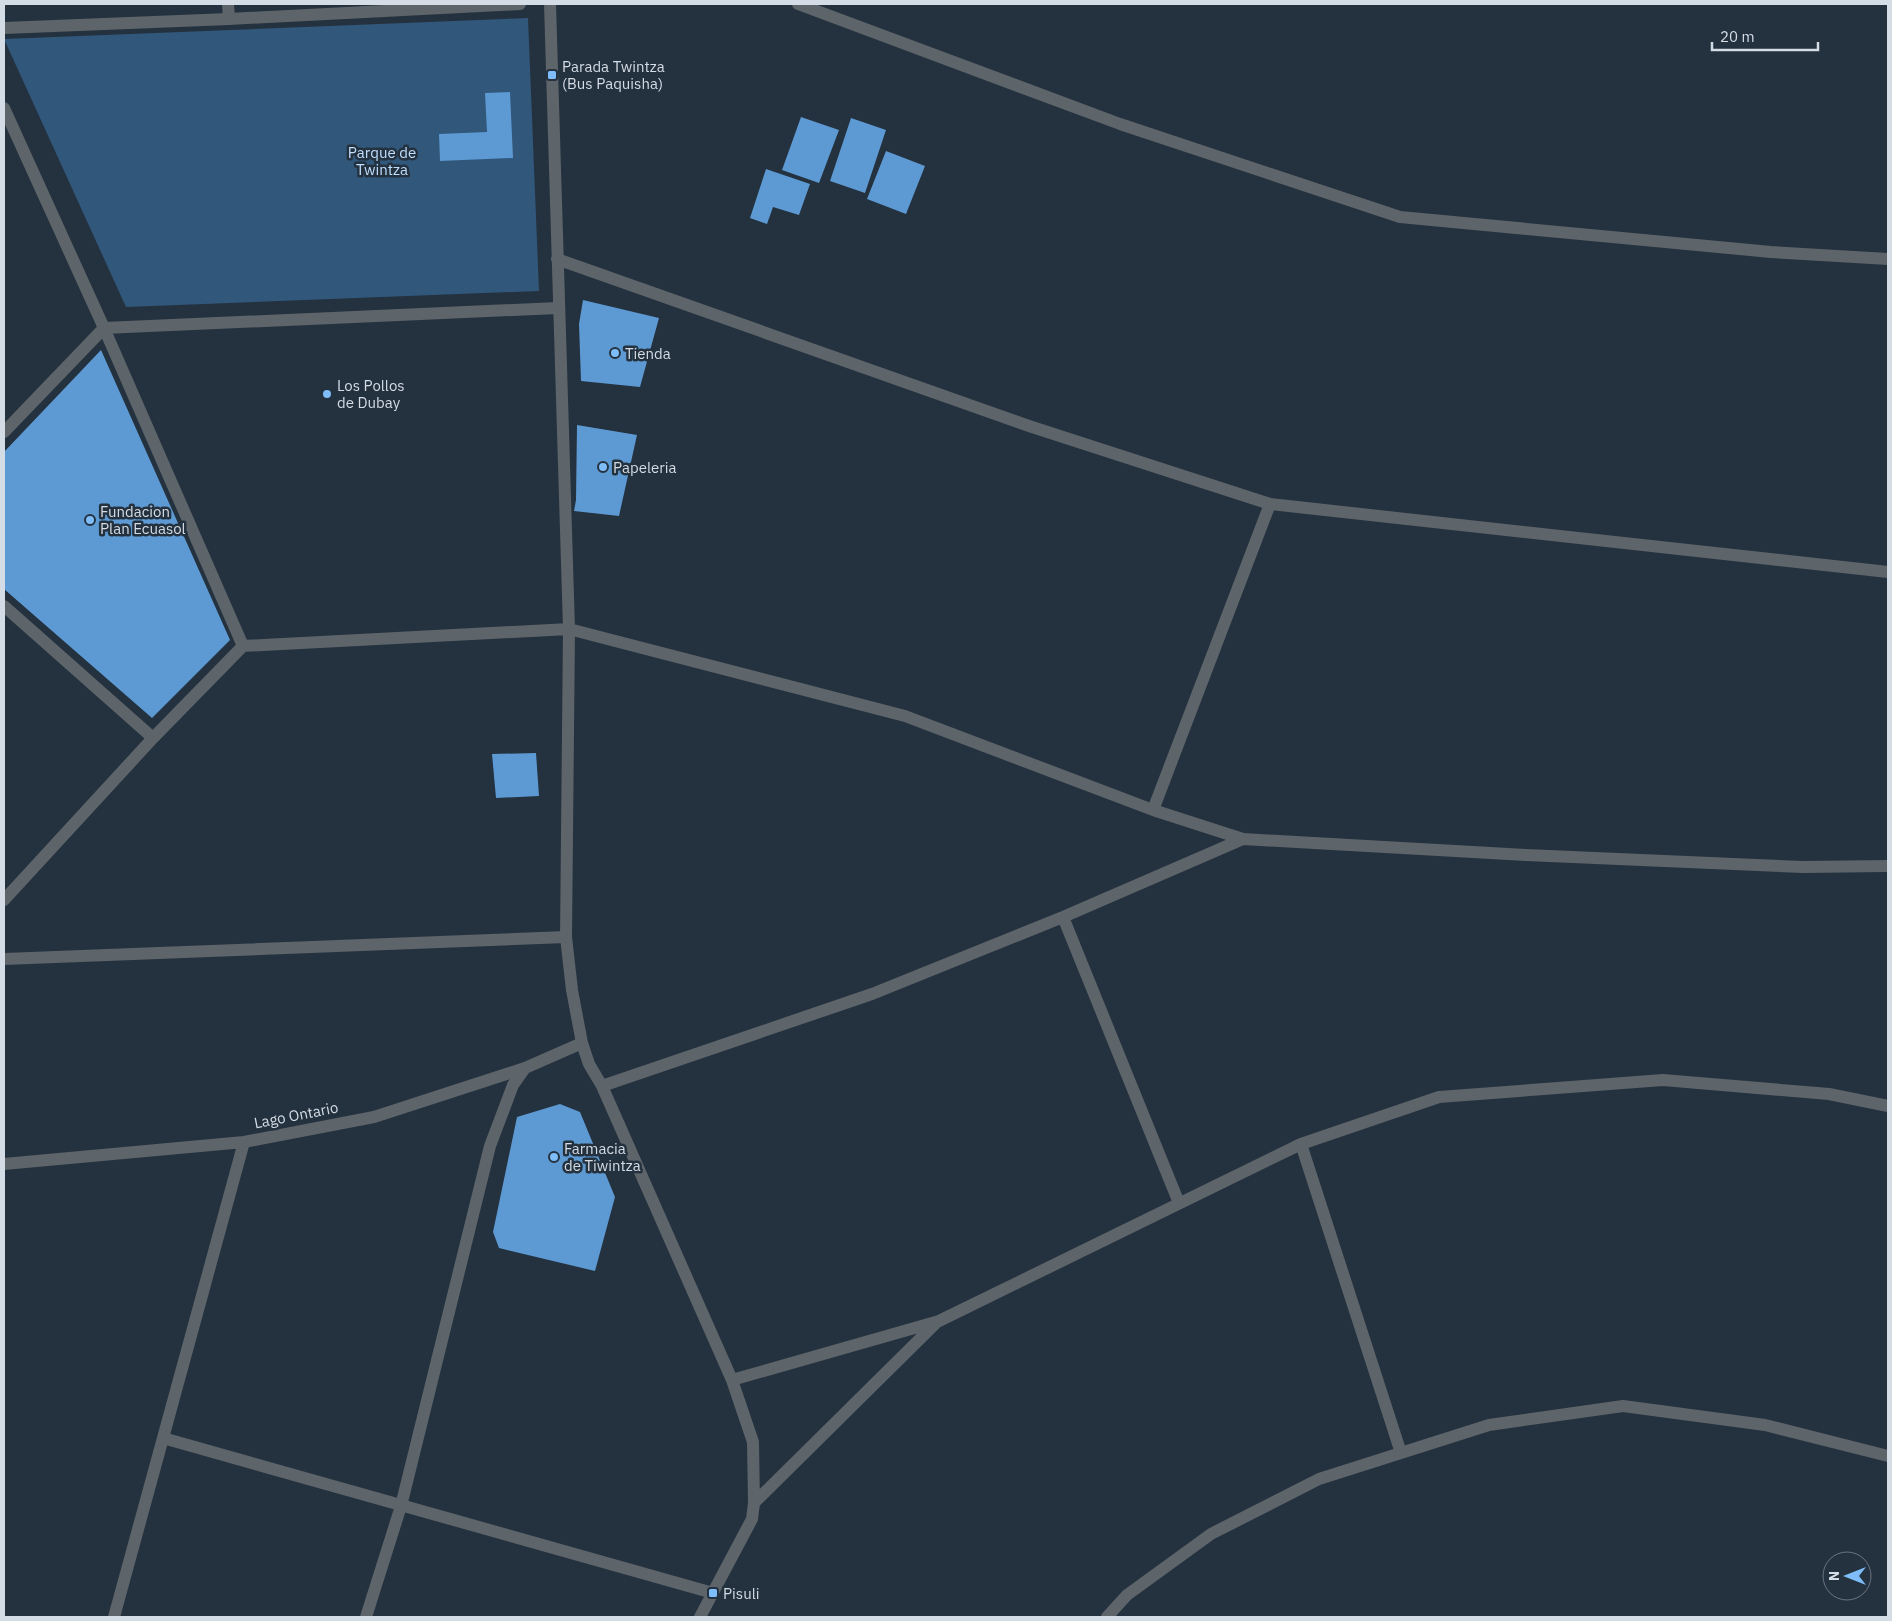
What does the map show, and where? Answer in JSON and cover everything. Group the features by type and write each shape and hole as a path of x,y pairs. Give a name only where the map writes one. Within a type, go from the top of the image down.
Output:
{"street":[{"path":"228,4 229,19"},
{"path":"4,28 520,4"},
{"path":"550,4 569,629 566,937 572,990 582,1043 589,1064 602,1086 732,1380 753,1442 754,1503 752,1519 700,1617"},
{"path":"798,4 1120,124 1400,217 1771,252 1888,259"},
{"path":"4,108 104,328 243,646"},
{"path":"558,259 1029,426 1270,504 1888,572"},
{"path":"4,432 104,328 558,308"},
{"path":"1153,810 1270,504"},
{"path":"4,606 153,738"},
{"path":"4,900 153,738 243,646 569,629 905,716 1153,810 1244,839 1526,855 1783,866 1888,866"},
{"path":"602,1086 872,994 1063,917 1244,839"},
{"path":"1063,917 1179,1203"},
{"path":"4,960 566,937"},
{"name":"Lago Ontario","path":"4,1164 244,1142 374,1117 524,1068 582,1043"},
{"path":"366,1617 401,1506 490,1146 513,1086 524,1068"},
{"path":"732,1380 939,1321 1300,1144 1439,1097 1663,1080 1829,1094 1888,1106"},
{"path":"114,1617 244,1142"},
{"path":"1300,1144 1401,1453"},
{"path":"754,1503 939,1321"},
{"path":"1107,1617 1127,1595 1210,1534 1319,1479 1489,1425 1624,1406 1765,1425 1888,1456"},
{"path":"163,1438 713,1593"}],"green space":[{"name":"Parque de Twintza","path":"528,18 539,291 126,307 4,39"}],"building":[{"path":"510,92 513,158 440,161 439,134 487,132 485,93"},
{"path":"801,117 839,130 819,183 782,170"},
{"path":"851,118 886,130 865,193 830,181"},
{"path":"886,151 925,166 906,214 867,199"},
{"path":"766,169 810,184 799,215 773,207 767,224 750,218"},
{"name":"Tienda","path":"583,300 659,318 640,387 581,381 579,324"},
{"name":"Fundacion Plan Ecuasol","path":"101,350 230,640 152,718 4,589 4,452"},
{"name":"Papeleria","path":"577,425 637,435 619,516 574,511 576,500"},
{"path":"536,753 539,796 496,798 492,754"},
{"name":"Farmacia de Tiwintza","path":"560,1104 580,1112 615,1197 595,1271 499,1248 493,1232 517,1117"}],"place":[{"name":"Parada Twintza (Bus Paquisha)","path":"552,75"},
{"name":"Tienda","path":"615,353"},
{"name":"Los Pollos de Dubay","path":"327,394"},
{"name":"Papeleria","path":"603,467"},
{"name":"Fundacion Plan Ecuasol","path":"90,520"},
{"name":"Farmacia de Tiwintza","path":"554,1157"},
{"name":"Pisuli","path":"713,1593"}]}
